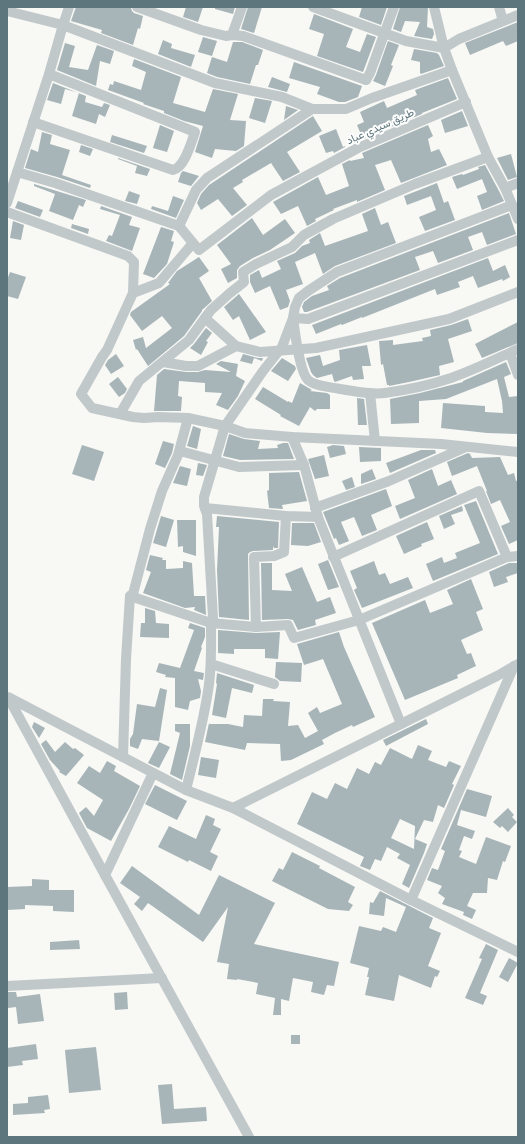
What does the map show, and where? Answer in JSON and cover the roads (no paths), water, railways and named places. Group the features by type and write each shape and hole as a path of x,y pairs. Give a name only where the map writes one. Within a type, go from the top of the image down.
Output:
{"street":[{"path":"7,203 69,7"},
{"path":"136,7 201,30 226,36 243,36 366,80"},
{"path":"232,35 242,7"},
{"path":"313,7 406,41 444,48 459,38 518,15"},
{"path":"372,98 366,80 370,73 394,7"},
{"path":"434,7 444,48 452,70 488,157 505,188 518,219"},
{"path":"499,7 503,20"},
{"path":"7,11 63,25 215,83 282,97 312,109 346,109 372,98 452,70"},
{"path":"33,122 173,170 178,169 186,158 195,132 49,74"},
{"name":"طريق سيدي عباد","path":"132,293 159,283 196,246 271,195 358,148 466,102"},
{"path":"179,226 196,190 207,178 312,109"},
{"path":"120,414 139,381 189,340 204,318 244,282 243,272 256,264 292,247 304,235 333,219 415,184 488,157"},
{"path":"17,172 55,183 179,226 196,246"},
{"path":"505,188 518,183"},
{"path":"186,790 197,747 208,690 211,664 211,623 213,618 207,514 204,497 225,426 263,371 282,347 299,298 308,291 337,272 512,205"},
{"path":"7,212 128,256 134,262 132,293 107,350 82,394 92,408 144,418 188,418 225,426 245,433 292,437 441,444 518,452"},
{"path":"293,318 308,319 518,240"},
{"path":"204,318 236,346 260,352 316,348 449,319 518,292"},
{"path":"293,318 297,349 302,368 308,380 315,384 370,393 385,393 451,378 514,351 518,376"},
{"path":"163,362 186,366 198,366 236,346"},
{"path":"370,393 375,441"},
{"path":"123,758 126,659 130,596 133,594 148,535 162,491 180,451 188,418"},
{"path":"292,437 304,465 317,512 333,557 401,724"},
{"path":"205,508 286,516 317,512 467,447"},
{"path":"180,451 214,461 239,466 304,465"},
{"path":"333,557 479,491 507,557"},
{"path":"256,627 254,557 274,556 284,552 286,516"},
{"path":"130,596 211,623 256,627 288,625 294,638 359,620 507,557 518,556"},
{"path":"211,664 274,684"},
{"path":"233,808 497,676 516,665"},
{"path":"411,900 516,665"},
{"path":"7,697 186,790 233,808 411,900 518,952"},
{"path":"7,697 249,1137"},
{"path":"105,875 153,773"},
{"path":"7,986 162,978"}]}
